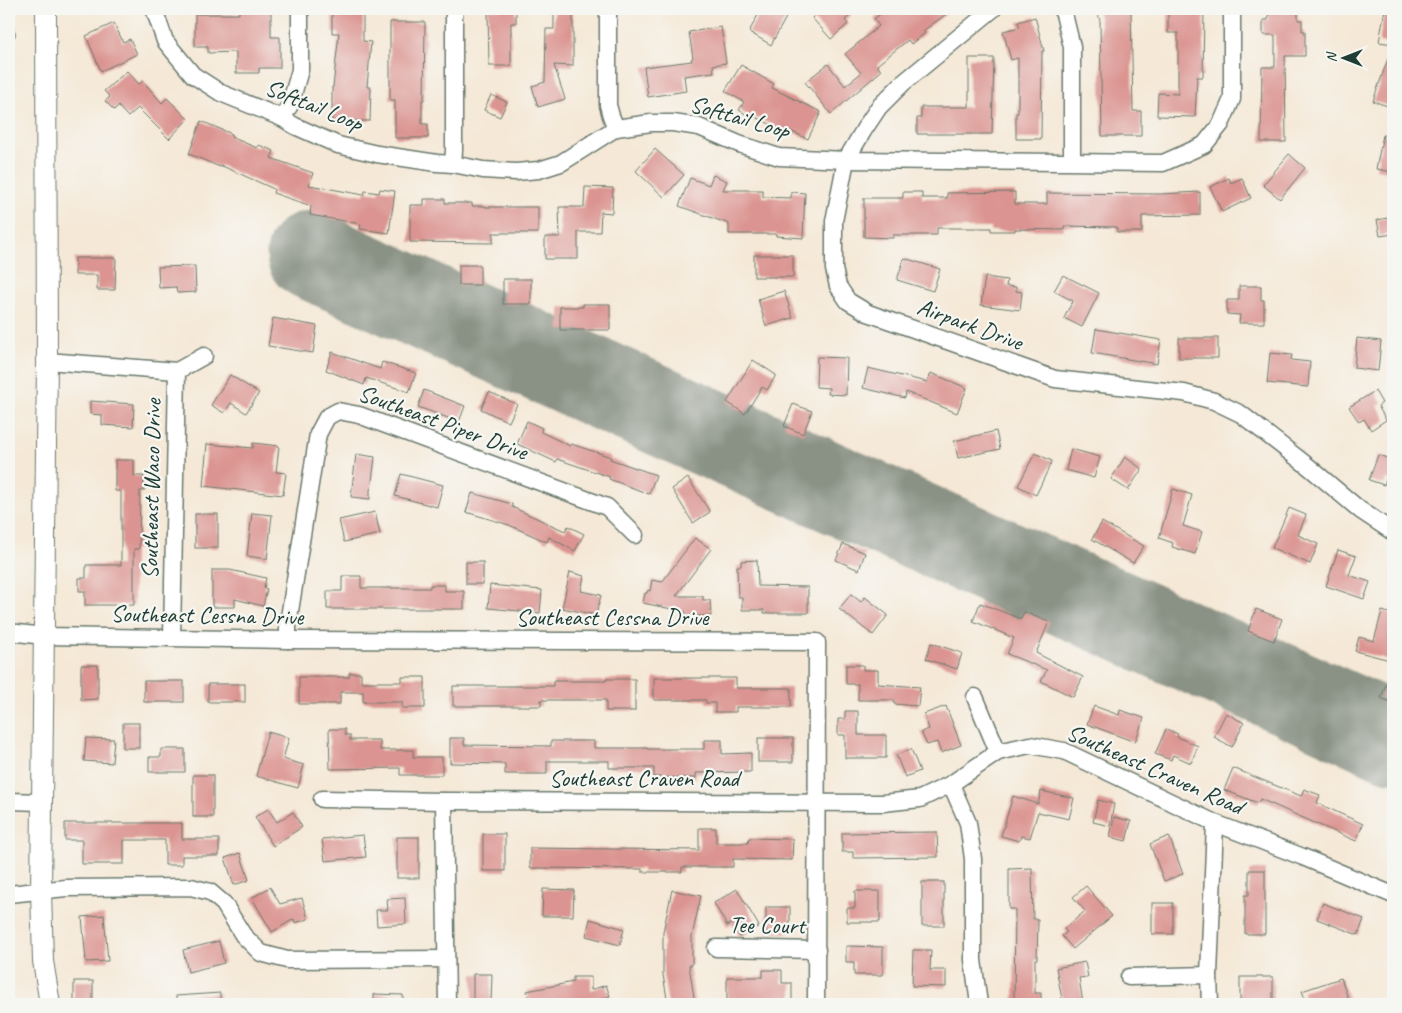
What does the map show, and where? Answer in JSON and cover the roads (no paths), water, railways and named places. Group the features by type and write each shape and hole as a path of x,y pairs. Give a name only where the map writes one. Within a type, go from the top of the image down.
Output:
{"street":[{"path":"46,9 47,361 41,891 43,960 50,1004"},
{"name":"Softtail Loop","path":"154,9 165,41 193,75 221,93 282,118 338,146 377,154 483,170 516,172 539,170 561,163 616,128 651,123 673,123 698,127 739,144 779,157 846,160 1163,163 1204,146 1221,124 1232,99 1232,9"},
{"path":"282,118 290,105 300,70 300,9"},
{"path":"453,164 454,9"},
{"path":"608,9 608,105 616,128"},
{"name":"Airpark Drive","path":"993,9 903,83 879,107 846,160 834,221 834,269 838,286 848,301 868,313 1055,379 1184,393 1214,401 1241,414 1360,510 1393,532"},
{"path":"1061,9 1072,47 1072,161"},
{"path":"47,361 177,370 204,356"},
{"name":"Southeast Waco Drive","path":"172,638 177,370"},
{"name":"Southeast Piper Drive","path":"288,640 288,624 318,434 326,417 338,411 359,415 607,508 636,535"},
{"name":"Southeast Cessna Drive","path":"9,632 44,636 288,640 817,642 816,1004"},
{"path":"975,697 998,752"},
{"name":"Southeast Craven Road","path":"322,799 883,802 920,799 951,784 998,752 1030,745 1064,751 1216,823 1393,895"},
{"path":"951,784 968,823 973,859 973,960 979,1004"},
{"path":"9,801 41,802"},
{"path":"444,801 447,1004"},
{"path":"1210,1004 1209,975 1216,823"},
{"path":"9,894 66,888 192,887 210,892 224,904 243,935 262,953 279,958 288,960 446,960"},
{"name":"Tee Court","path":"716,948 817,950"},
{"path":"1129,977 1209,975"}]}
